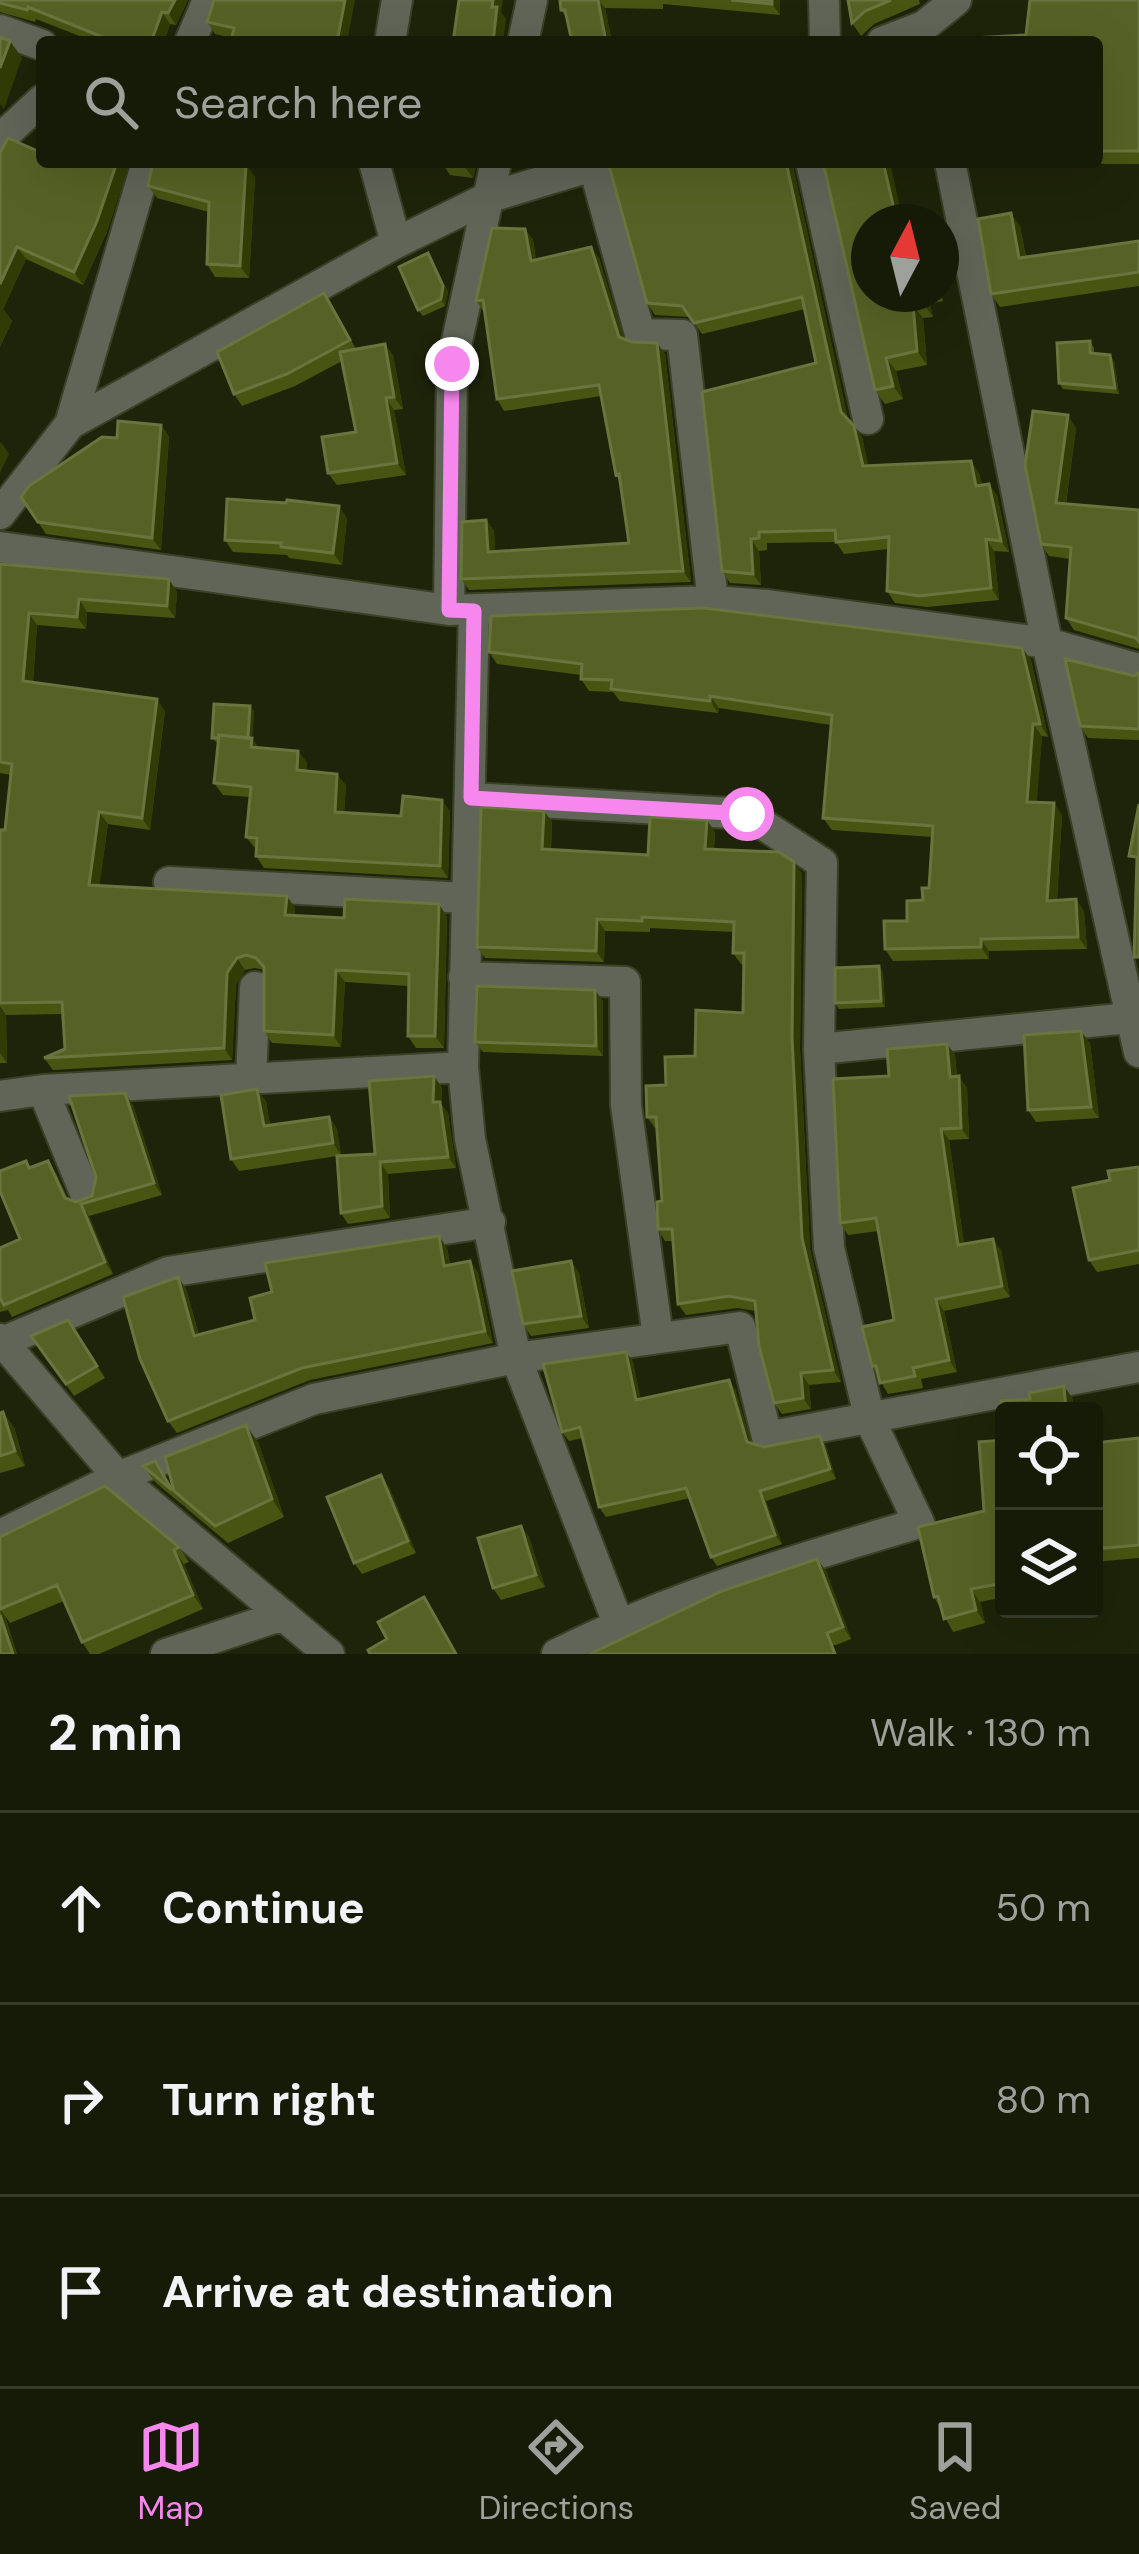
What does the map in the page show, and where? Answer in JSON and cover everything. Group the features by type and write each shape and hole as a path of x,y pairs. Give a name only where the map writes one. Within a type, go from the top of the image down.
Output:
{"street":[{"path":"193,36 208,0"},
{"path":"391,36 397,0"},
{"path":"524,36 532,0"},
{"path":"824,0 825,36"},
{"path":"925,34 956,0"},
{"path":"0,31 36,43"},
{"path":"0,139 36,106"},
{"path":"0,514 70,424 145,168"},
{"path":"376,168 396,243"},
{"path":"495,168 452,364 471,798 464,898 463,1067 470,1139 516,1358 619,1623"},
{"path":"70,424 396,243 488,198 590,168"},
{"path":"601,168 640,334 682,334 713,601"},
{"path":"813,168 868,418"},
{"path":"951,168 1047,643 1139,1052"},
{"path":"0,548 462,610 713,601 1047,643 1139,669"},
{"path":"471,798 747,814 821,863 819,1049 829,1248 870,1420 919,1523 762,1570 619,1623 557,1654"},
{"path":"169,882 464,898"},
{"path":"464,977 625,982 626,1105 658,1337"},
{"path":"251,1079 255,987"},
{"path":"819,1049 1129,1018"},
{"path":"0,1096 463,1067"},
{"path":"43,1090 86,1195"},
{"path":"329,1654 118,1477 1,1341 168,1272 490,1222"},
{"path":"0,1535 118,1477 314,1399 516,1358 658,1337 740,1327 767,1437 1139,1367"},
{"path":"166,1654 283,1615"}],"building":[{"path":"175,0 168,13 162,12 153,36 100,36 28,7 0,3"},
{"path":"214,0 345,0 338,36 232,36 234,28 207,22"},
{"path":"459,0 493,0 492,7 497,7 494,36 454,36"},
{"path":"560,0 598,0 605,36 571,36 565,10"},
{"path":"848,0 891,0 865,11 852,23"},
{"path":"1030,0 1139,0 1139,151 1103,151 1103,36 1008,36 1026,35"},
{"path":"0,37 10,41 0,68"},
{"path":"8,138 36,150 36,168 115,168 74,272 17,247 0,284 0,153"},
{"path":"152,168 246,168 240,266 207,264 209,202 148,186"},
{"path":"610,168 787,168 841,412 854,426 863,466 971,461 976,486 989,484 1001,541 986,539 991,588 919,596 887,591 889,537 836,542 835,530 759,532 759,538 751,539 753,574 722,571 702,392 816,363 802,297 694,323 682,306 647,303"},
{"path":"824,168 884,168 893,204 851,204 851,285"},
{"path":"1011,213 1019,258 1139,241 1139,272 991,294 978,219"},
{"path":"492,228 525,229 531,261 591,247 619,337 657,343 683,571 461,579 462,522 486,520 488,552 629,543 599,385 497,399 483,300 476,301"},
{"path":"428,253 443,286 441,299 418,310 399,267"},
{"path":"324,293 350,340 287,374 234,394 217,352"},
{"path":"857,312 914,312 917,351 886,358 893,386 875,390"},
{"path":"1090,341 1090,353 1110,355 1115,388 1059,383 1057,343"},
{"path":"385,344 394,397 386,398 397,463 328,473 322,437 356,432 340,352"},
{"path":"1033,411 1068,415 1056,503 1139,510 1139,642 1066,618 1071,547 1041,544 1025,465"},
{"path":"118,421 161,425 152,538 38,522 21,497 29,486 102,437 117,438"},
{"path":"227,499 339,506 333,553 281,547 281,543 225,540"},
{"path":"0,564 169,579 167,606 79,599 77,617 29,613 23,681 157,699 142,818 99,812 89,885 287,896 285,915 344,918 345,899 439,904 435,1036 408,1036 409,974 336,970 333,1035 264,1031 264,967 246,955 237,958 227,973 224,1048 44,1058 65,1049 62,1002 0,1003 0,830 5,830 12,764 0,762"},
{"path":"704,608 1022,648 1040,724 1033,724 1027,802 1054,803 1047,901 1076,899 1078,937 981,939 981,947 885,949 884,921 907,921 907,901 923,900 922,888 929,888 933,826 823,818 832,715 710,696 710,701 611,689 612,680 581,679 582,664 489,652 491,616"},
{"path":"1065,659 1134,676 1139,673 1139,729 1080,726"},
{"path":"214,704 250,706 248,738 212,738"},
{"path":"219,735 252,738 251,747 298,751 297,770 337,774 335,812 401,816 403,796 442,800 440,866 256,856 257,838 246,837 251,787 214,783"},
{"path":"1139,804 1139,957 1134,957 1137,857 1129,856"},
{"path":"481,807 544,811 542,849 648,855 650,817 707,820 705,849 779,852 794,862 792,1037 802,1238 833,1370 801,1373 803,1398 774,1403 759,1346 755,1301 729,1296 678,1304 672,1229 658,1229 657,1202 662,1201 656,1117 647,1117 646,1086 666,1085 665,1057 695,1056 696,1010 743,1013 744,953 733,953 734,922 597,919 596,951 477,947"},
{"path":"879,966 881,1001 835,1003 835,968"},
{"path":"477,986 595,990 596,1046 475,1042"},
{"path":"1081,1031 1091,1107 1028,1110 1024,1035"},
{"path":"947,1044 950,1077 959,1076 961,1128 941,1129 958,1245 993,1239 1002,1286 936,1299 949,1360 913,1368 915,1376 880,1383 862,1327 894,1320 876,1218 840,1223 833,1079 889,1076 887,1049"},
{"path":"434,1076 433,1102 440,1102 448,1157 380,1162 382,1206 341,1213 337,1156 375,1154 369,1081"},
{"path":"257,1089 264,1126 329,1117 333,1143 231,1159 221,1095"},
{"path":"125,1093 154,1183 81,1204 105,1262 4,1305 0,1248 20,1239 0,1191 0,1171 26,1161 29,1168 48,1161 65,1198 76,1202 92,1196 96,1177 69,1096"},
{"path":"1139,1167 1139,1250 1089,1260 1073,1188 1110,1180 1108,1171"},
{"path":"439,1236 444,1266 470,1261 485,1331 302,1368 168,1421 140,1359 123,1297 178,1277 194,1336 255,1320 250,1298 272,1292 265,1263"},
{"path":"571,1261 581,1316 523,1324 512,1271"},
{"path":"68,1320 97,1366 66,1384 31,1336"},
{"path":"626,1352 636,1400 729,1380 747,1442 764,1447 820,1436 830,1469 760,1491 775,1535 711,1557 686,1488 599,1507 580,1427 562,1432 543,1364"},
{"path":"1064,1386 1065,1402 1001,1402 1030,1399 1029,1393"},
{"path":"0,1413 15,1451 0,1456"},
{"path":"246,1425 272,1499 215,1526 174,1491 165,1457"},
{"path":"1139,1438 1139,1545 1103,1548 1103,1442"},
{"path":"995,1441 995,1585 971,1589 976,1610 944,1619 938,1596 934,1597 918,1527 984,1511 979,1442"},
{"path":"155,1461 172,1490 143,1466"},
{"path":"381,1475 408,1541 354,1563 327,1497"},
{"path":"105,1486 179,1547 174,1550 193,1595 82,1642 57,1585 0,1609 0,1537"},
{"path":"521,1526 536,1575 493,1588 478,1538"},
{"path":"817,1559 843,1627 827,1633 835,1654 590,1654 722,1591"},
{"path":"424,1597 456,1654 370,1654 368,1650 387,1639 378,1622"},
{"path":"0,1615 13,1654 0,1654"}],"route":[{"path":"452,364 449,610 474,611 471,798 747,814"}]}
